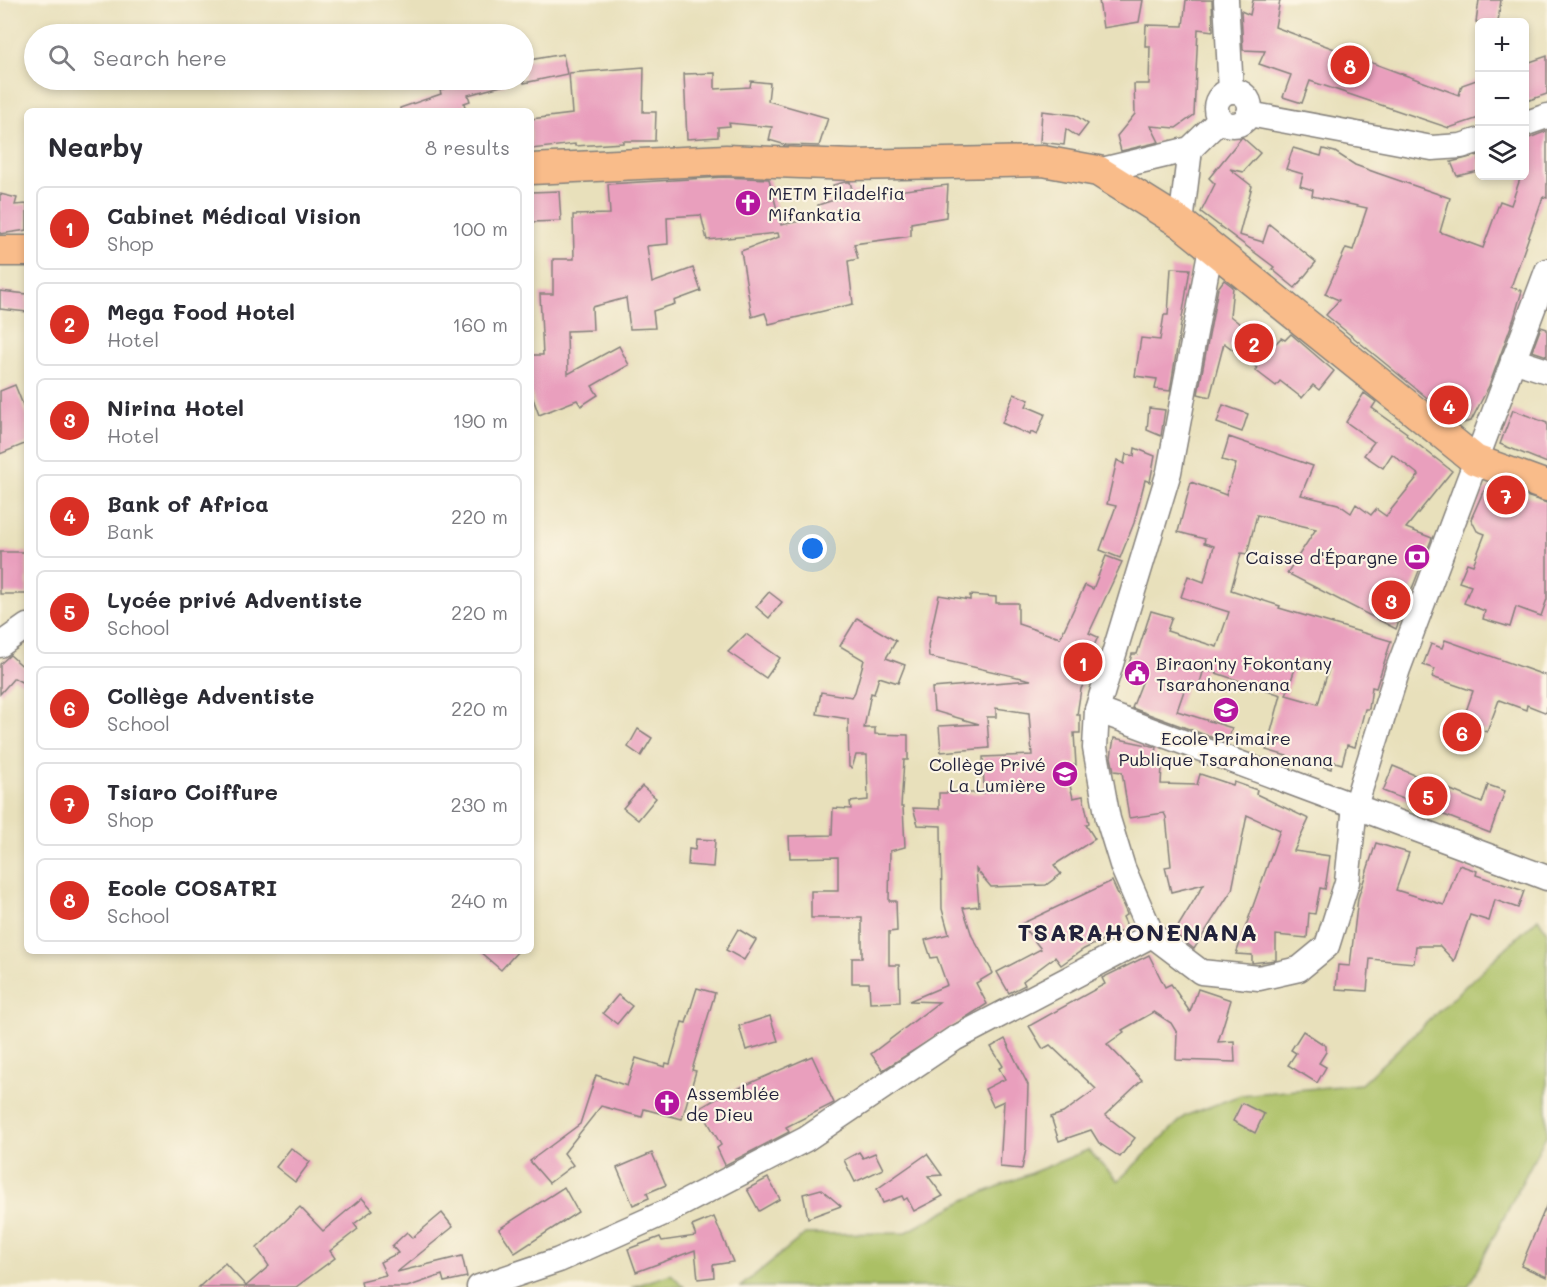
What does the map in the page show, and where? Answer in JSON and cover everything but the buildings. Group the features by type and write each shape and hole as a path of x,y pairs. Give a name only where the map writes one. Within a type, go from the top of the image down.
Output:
{"main road":[{"path":"534,169 726,160 852,165 1043,161 1098,171 1181,223 1475,460 1547,486"},
{"path":"0,251 24,251"}],"street":[{"path":"1226,0 1231,91"},
{"path":"1231,91 1242,93 1249,103 1249,114 1242,123 1230,125 1221,120 1215,108 1220,97 1231,91"},
{"path":"1249,114 1432,148 1461,146 1475,141"},
{"path":"1529,122 1547,116"},
{"path":"1098,171 1190,149 1221,120"},
{"path":"1181,223 1190,149"},
{"path":"1211,248 1169,472 1097,710 1095,748 1108,819 1123,868 1152,935 1201,972 1259,978 1299,969 1327,946 1347,882 1355,806 1398,669 1547,270"},
{"path":"1513,360 1547,371"},
{"path":"0,645 24,628"},
{"path":"1097,710 1547,878"},
{"path":"479,1287 580,1251 666,1212 806,1140 954,1039 1152,935"}],"green space":[{"path":"1538,918 1547,932 1547,1134 1468,1287 740,1287 805,1234 905,1233 965,1200 1088,1150 1118,1181 1185,1116 1241,1095 1361,1084"},
{"path":"671,1274 684,1287 632,1287"}],"place":[{"name":"Ecole COSATRI","path":"1350,65"},
{"name":"METM Filadelfia Mifankatia","path":"748,203"},
{"name":"Mega Food Hotel","path":"1254,343"},
{"name":"Bank of Africa","path":"1449,405"},
{"name":"Tsiaro Coiffure","path":"1506,495"},
{"name":"Caisse d'Épargne","path":"1417,557"},
{"name":"Nirina Hotel","path":"1391,600"},
{"name":"Cabinet Médical Vision","path":"1083,662"},
{"name":"Biraon'ny Fokontany Tsarahonenana","path":"1137,673"},
{"name":"Ecole Primaire Publique Tsarahonenana","path":"1226,710"},
{"name":"Collège Adventiste","path":"1462,732"},
{"name":"Collège Privé La Lumière","path":"1065,774"},
{"name":"Lycée privé Adventiste","path":"1428,796"},
{"name":"Assemblée de Dieu","path":"667,1103"}],"district":[{"name":"TSARAHONENANA","path":"1138,931"}]}
